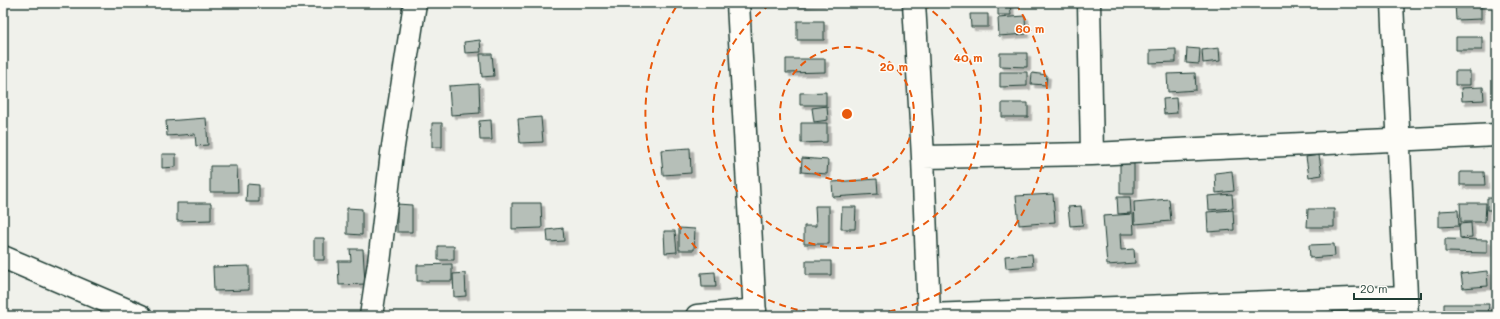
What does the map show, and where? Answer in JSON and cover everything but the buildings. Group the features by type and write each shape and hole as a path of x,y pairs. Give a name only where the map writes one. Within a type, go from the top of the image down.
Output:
{"street":[{"path":"371,316 392,153 415,3"},
{"path":"697,316 755,313 738,3"},
{"path":"914,3 923,157 929,316 1406,306 1397,140 1392,3"},
{"path":"1089,3 1092,154"},
{"path":"923,157 1092,154 1497,136"},
{"path":"3,257 141,316"}]}
